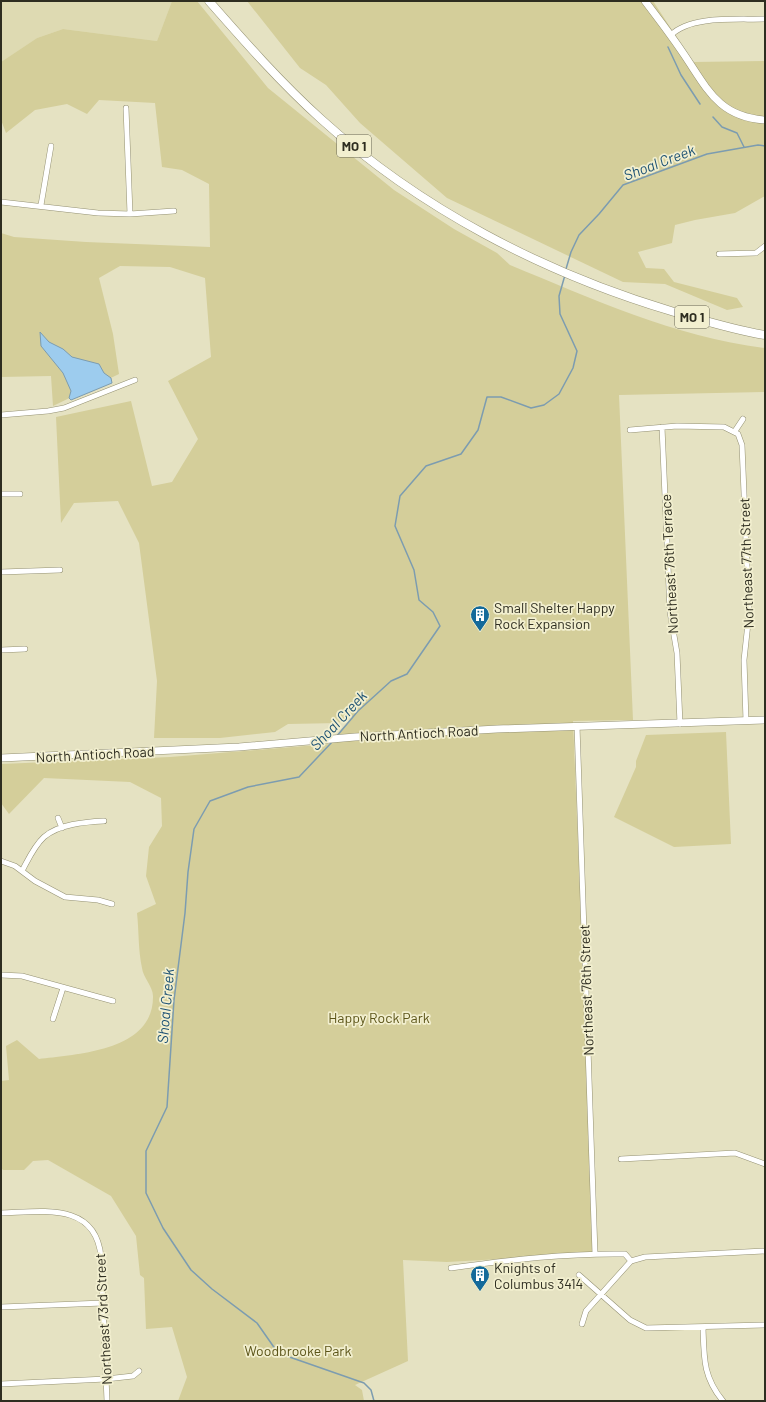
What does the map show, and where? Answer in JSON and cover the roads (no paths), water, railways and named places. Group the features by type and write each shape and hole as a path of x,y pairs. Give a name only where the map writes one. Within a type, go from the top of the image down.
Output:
{"main road":[{"name":"MO 1","path":"209,1 265,65 322,120 389,175 453,216 528,257 620,296 694,318 765,335"}],"street":[{"path":"645,1 671,35 711,96 723,106 740,116 765,120"},
{"path":"671,35 690,23 765,19"},
{"path":"126,108 130,214"},
{"path":"41,205 51,146"},
{"path":"1,202 41,205 98,213 130,214 174,211"},
{"path":"719,254 756,253 765,246"},
{"path":"1,415 48,411 64,408 135,380"},
{"path":"630,430 662,427 724,427 734,431 743,419"},
{"name":"Northeast 76th Terrace","path":"662,427 670,612 677,653 680,724"},
{"name":"Northeast 77th Street","path":"734,431 740,437 742,445 749,614 744,660 746,721"},
{"path":"1,494 20,494"},
{"path":"1,572 60,570"},
{"path":"1,650 25,649"},
{"name":"North Antioch Road","path":"1,758 239,747 355,737 577,726 680,724 765,720"},
{"name":"Northeast 76th Street","path":"577,726 595,1254"},
{"path":"58,818 62,828"},
{"path":"22,871 35,848 44,836 75,822 104,821"},
{"path":"1,861 15,866 35,881 65,897 98,900 112,904"},
{"path":"1,974 22,976 113,1001"},
{"path":"53,1019 63,988"},
{"path":"621,1159 735,1154 765,1164"},
{"name":"Northeast 73rd Street","path":"1,1214 67,1213 81,1220 94,1234 100,1247 107,1401"},
{"path":"582,1324 586,1311 631,1261 645,1257 765,1251"},
{"path":"451,1268 595,1254 625,1254 631,1261"},
{"path":"579,1275 630,1320 646,1328 765,1325"},
{"path":"1,1307 103,1303"},
{"path":"703,1327 707,1374 714,1390 723,1401"},
{"path":"1,1384 106,1379 133,1376 139,1372"}],"water":[{"path":"40,332 49,342 63,349 72,357 99,364 104,373 111,378 112,383 71,400 69,398 71,391 63,373 41,346"}],"waterway":[{"path":"668,47 681,75 700,104"},
{"path":"713,117 722,127 737,133 744,147"},
{"name":"Shoal Creek","path":"566,269 571,252 579,235 623,185 707,154 758,145 765,146"},
{"name":"Shoal Creek","path":"336,737 358,711 391,681 407,674 440,626 433,612 419,600 414,570 395,526 400,496 426,466 461,454 478,430 487,397 501,397 531,408 544,405 559,394 573,368 577,351 560,314 559,296 565,275"},
{"name":"Shoal Creek","path":"333,741 299,777 248,787 210,801 194,829 174,1000 167,1107 146,1151 146,1193 163,1228 191,1270 212,1289 257,1323 278,1353 364,1383 371,1390 374,1401"}],"place":[{"name":"Small Shelter Happy Rock Expansion","path":"480,632"},
{"name":"Knights of Columbus 3414","path":"480,1292"}],"park label":[{"name":"Happy Rock Park","path":"379,1017"},
{"name":"Woodbrooke Park","path":"298,1350"}]}
